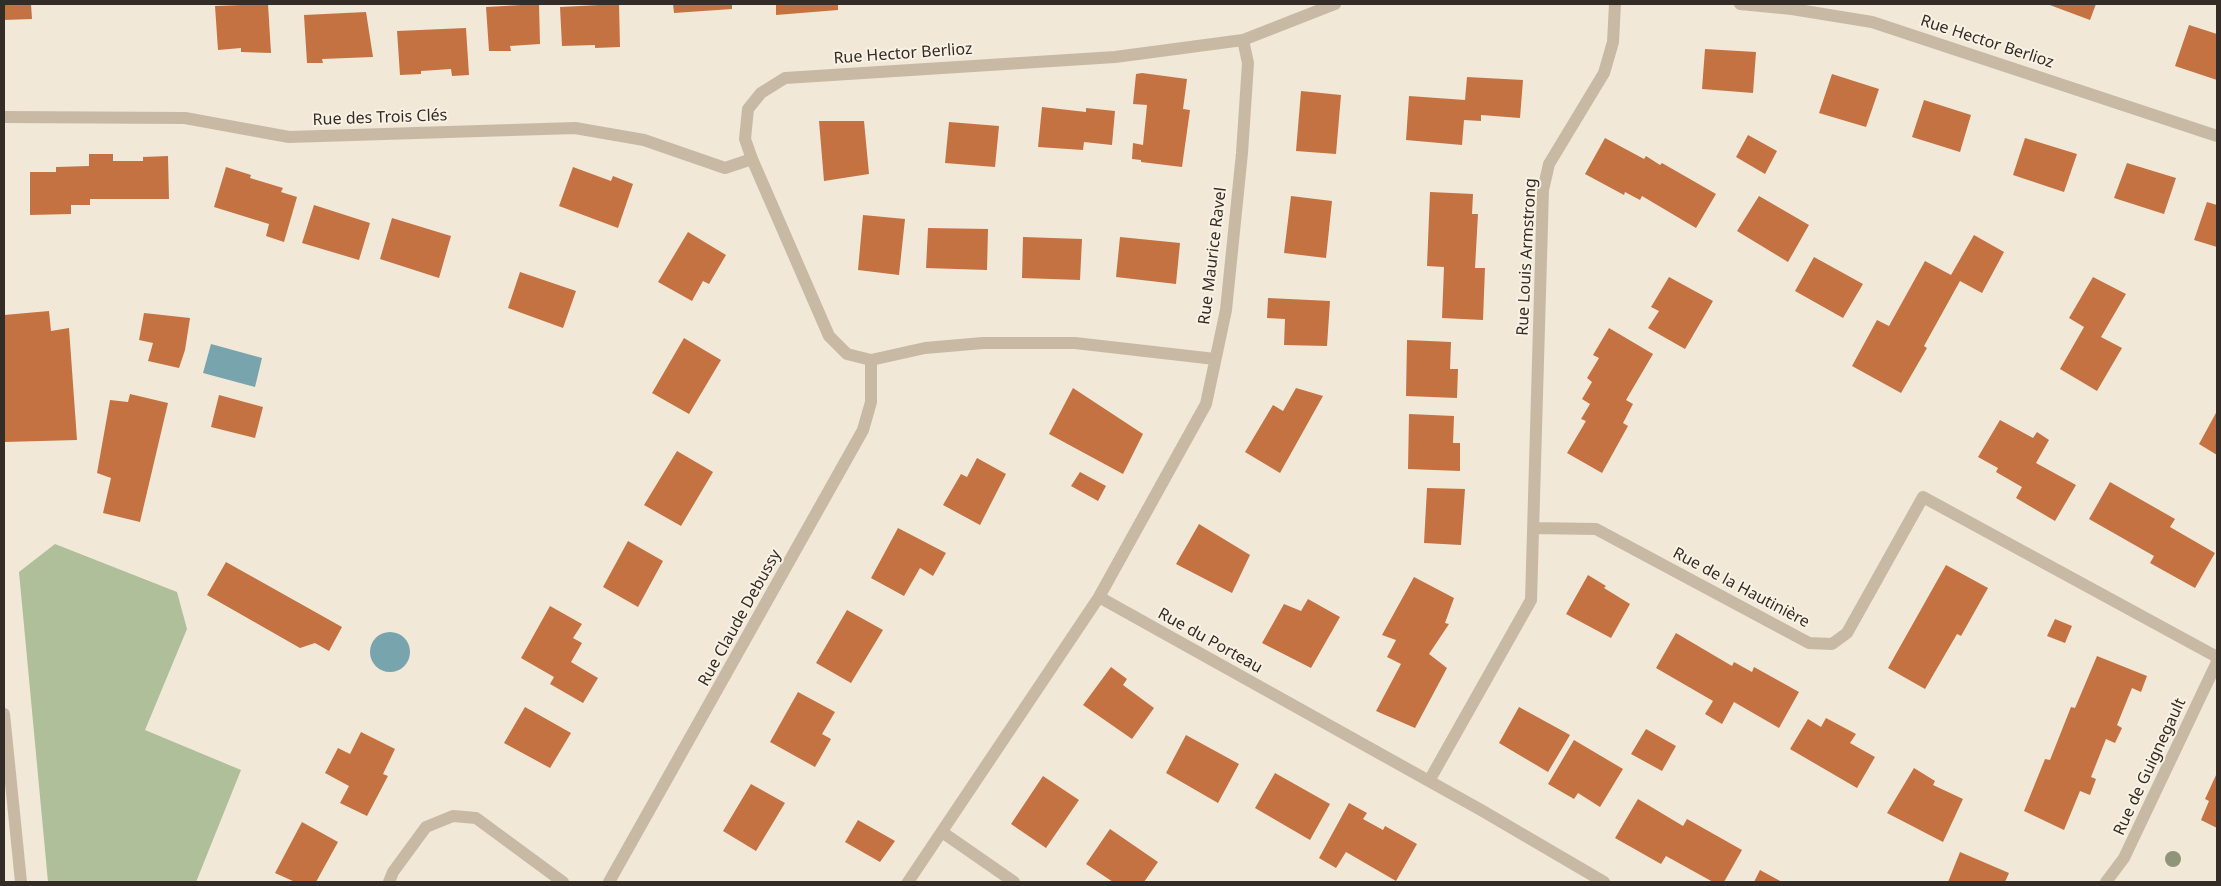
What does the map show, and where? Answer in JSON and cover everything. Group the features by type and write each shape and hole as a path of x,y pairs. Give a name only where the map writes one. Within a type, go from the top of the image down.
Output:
{"street":[{"name":"Rue Hector Berlioz","path":"871,360 847,354 829,336 752,159 744,139 748,109 761,93 785,78 1115,57 1243,40 1335,4"},
{"name":"Rue Louis Armstrong","path":"1534,528 1543,190 1549,164 1604,73 1613,42 1616,4"},
{"name":"Rue Hector Berlioz","path":"1740,4 1792,9 1872,22 2217,136"},
{"name":"Rue Maurice Ravel","path":"1099,597 1206,404 1214,359 1226,310 1242,153 1248,63 1243,40"},
{"name":"Rue des Trois Clés","path":"4,117 185,118 289,137 575,128 644,140 725,168 752,159"},
{"path":"871,360 924,348 983,343 1075,343 1214,359"},
{"name":"Rue Claude Debussy","path":"609,882 864,430 871,402 871,360"},
{"name":"Rue de la Hautinière","path":"1534,528 1596,529 1809,643 1832,644 1847,633 1923,497 2217,657"},
{"path":"1429,781 1531,600 1534,528"},
{"path":"908,882 1099,597"},
{"name":"Rue du Porteau","path":"1099,597 1429,781 1604,882"},
{"name":"Rue de Guignegault","path":"2106,882 2124,858 2217,662"},
{"path":"4,714 21,882"},
{"path":"389,882 393,872 426,827 454,816 476,818 563,882"},
{"path":"942,832 1014,882"}],"green space":[{"path":"55,544 177,592 187,629 145,730 241,770 196,882 48,882 19,572"}],"water":[{"path":"211,344 262,358 255,387 203,373"},
{"path":"390,632 404,638 410,652 404,666 390,672 376,666 370,652 376,638"}],"building":[{"path":"4,4 31,4 32,19 4,20"},
{"path":"268,4 271,53 241,52 241,48 218,50 215,6"},
{"path":"539,4 540,44 510,46 511,51 489,51 486,7"},
{"path":"619,4 620,47 595,48 595,45 562,46 560,7"},
{"path":"673,4 732,4 732,9 674,13"},
{"path":"776,4 838,4 838,10 776,15"},
{"path":"2047,4 2096,4 2090,20"},
{"path":"366,12 373,57 322,59 323,63 307,63 304,15"},
{"path":"2189,25 2217,34 2217,80 2175,66"},
{"path":"466,28 469,75 452,76 451,69 421,71 421,74 400,75 397,31"},
{"path":"1705,49 1756,52 1753,93 1702,89"},
{"path":"1142,73 1187,79 1183,109 1190,110 1182,167 1141,162 1141,160 1132,159 1133,143 1143,145 1147,105 1133,104 1136,74"},
{"path":"1832,74 1879,89 1866,127 1819,113"},
{"path":"1467,77 1523,80 1520,118 1481,115 1481,121 1464,120 1462,145 1406,140 1409,96 1465,100"},
{"path":"1301,91 1341,95 1336,154 1296,151"},
{"path":"1924,100 1971,115 1960,152 1912,137"},
{"path":"1042,107 1086,112 1086,108 1115,111 1112,145 1084,142 1083,150 1038,147"},
{"path":"819,121 864,121 869,174 824,181"},
{"path":"949,122 999,126 995,167 945,163"},
{"path":"1748,135 1777,151 1765,174 1736,157"},
{"path":"1605,138 1644,159 1646,156 1660,165 1662,163 1716,194 1696,228 1642,196 1640,200 1625,192 1624,195 1585,174"},
{"path":"2025,138 2077,154 2064,192 2013,175"},
{"path":"89,154 113,154 113,161 143,161 143,157 168,156 169,199 90,199 90,205 71,205 71,214 30,215 30,172 56,172 56,167 89,166"},
{"path":"2127,163 2176,178 2164,214 2114,198"},
{"path":"226,167 251,175 250,178 283,188 281,192 297,197 284,242 266,236 269,224 214,207"},
{"path":"573,167 611,181 613,176 633,184 618,228 559,206"},
{"path":"1430,192 1473,194 1472,214 1478,214 1475,268 1485,268 1483,320 1442,318 1444,267 1427,266"},
{"path":"1291,196 1332,201 1326,258 1284,253"},
{"path":"1759,196 1809,225 1788,262 1737,231"},
{"path":"2207,202 2217,205 2217,247 2194,240"},
{"path":"314,205 370,223 359,260 302,243"},
{"path":"863,215 905,219 899,275 858,270"},
{"path":"392,218 451,236 439,278 380,259"},
{"path":"928,228 988,229 987,270 926,268"},
{"path":"688,232 726,255 709,284 703,281 692,301 658,282"},
{"path":"1974,235 2004,252 1982,293 1960,281 1924,346 1927,348 1901,393 1852,366 1877,320 1889,326 1925,261 1951,275"},
{"path":"1023,237 1082,239 1080,280 1022,278"},
{"path":"1120,237 1180,243 1176,284 1116,277"},
{"path":"1814,257 1863,284 1843,318 1795,291"},
{"path":"520,272 576,291 563,328 508,308"},
{"path":"1669,277 1713,301 1685,349 1648,328 1659,311 1651,307"},
{"path":"2093,277 2126,294 2101,337 2122,348 2097,391 2060,369 2084,327 2069,318"},
{"path":"1268,298 1330,301 1327,346 1284,345 1285,319 1267,318"},
{"path":"49,311 51,331 69,328 77,440 4,442 4,315"},
{"path":"144,313 190,318 185,350 179,368 148,361 153,343 139,340"},
{"path":"1609,328 1653,354 1626,400 1633,404 1623,423 1628,426 1602,473 1567,453 1586,421 1581,419 1590,404 1582,399 1592,382 1587,378 1599,358 1593,355"},
{"path":"684,338 721,360 689,414 652,393"},
{"path":"1407,340 1451,342 1450,369 1458,369 1457,398 1406,396"},
{"path":"1073,388 1143,434 1123,474 1049,434"},
{"path":"1296,388 1323,396 1280,473 1245,452 1273,405 1283,411"},
{"path":"130,394 168,403 140,522 103,513 111,478 97,473 110,400 128,402"},
{"path":"219,395 263,407 255,438 211,427"},
{"path":"2217,411 2217,455 2199,444"},
{"path":"1409,414 1454,416 1453,443 1460,443 1460,471 1408,469"},
{"path":"2000,420 2033,438 2037,432 2049,440 2036,463 2076,485 2055,521 2016,498 2022,487 1996,472 1998,468 1978,457"},
{"path":"677,451 713,472 681,526 644,505"},
{"path":"977,458 1006,474 980,525 943,505 961,474 967,477"},
{"path":"1080,472 1106,486 1098,501 1071,486"},
{"path":"2110,482 2175,519 2170,527 2215,553 2195,588 2150,563 2154,556 2089,519"},
{"path":"1427,488 1465,489 1461,545 1424,543"},
{"path":"1199,524 1250,555 1232,593 1176,564"},
{"path":"898,528 946,553 933,576 920,568 904,596 871,578"},
{"path":"628,541 663,561 638,607 603,587"},
{"path":"226,562 342,627 329,651 315,643 300,648 207,595"},
{"path":"1946,565 1988,588 1961,636 1957,634 1925,689 1888,668"},
{"path":"1588,575 1606,586 1604,588 1630,604 1611,638 1566,614"},
{"path":"1414,577 1454,598 1445,623 1449,624 1429,654 1447,668 1415,728 1376,711 1401,664 1387,657 1396,640 1382,635"},
{"path":"1308,599 1340,617 1311,668 1262,643 1284,604 1301,611"},
{"path":"550,606 582,624 573,638 582,643 571,662 598,678 583,703 550,684 554,677 521,658"},
{"path":"847,610 883,630 851,683 816,663"},
{"path":"2055,619 2072,626 2065,643 2047,636"},
{"path":"1676,633 1732,666 1734,662 1752,672 1754,667 1799,692 1779,728 1734,702 1722,724 1705,714 1713,701 1656,668"},
{"path":"2097,656 2147,676 2141,692 2132,688 2117,725 2122,728 2115,743 2106,739 2091,777 2096,779 2090,795 2080,791 2064,830 2024,811 2045,759 2050,760 2071,707 2075,708"},
{"path":"1111,667 1127,679 1123,685 1154,708 1132,739 1083,705"},
{"path":"798,692 835,712 822,734 831,739 815,767 770,742"},
{"path":"525,707 571,733 550,768 504,743"},
{"path":"1519,707 1570,735 1548,772 1499,743"},
{"path":"1826,718 1856,734 1850,743 1875,757 1857,788 1790,749 1808,719 1821,727"},
{"path":"1646,729 1676,746 1662,771 1631,754"},
{"path":"361,732 395,749 383,774 388,776 367,816 340,803 349,786 325,773 338,748 350,754"},
{"path":"1186,735 1239,764 1218,803 1166,773"},
{"path":"1574,740 1623,769 1600,807 1578,793 1574,799 1548,784"},
{"path":"1914,768 1935,781 1933,785 1963,799 1943,842 1887,813"},
{"path":"1275,773 1330,804 1310,840 1255,808"},
{"path":"2217,773 2217,828 2201,820 2209,801 2205,799"},
{"path":"1043,776 1079,800 1046,848 1011,824"},
{"path":"751,784 785,803 756,851 723,831"},
{"path":"1638,799 1683,826 1687,819 1742,850 1724,882 1713,882 1666,856 1661,864 1615,838"},
{"path":"1349,803 1367,813 1363,819 1383,830 1385,826 1417,844 1396,881 1346,852 1336,868 1319,858"},
{"path":"858,820 895,841 880,862 845,842"},
{"path":"302,822 338,842 316,882 295,882 275,873"},
{"path":"1110,829 1158,862 1144,882 1113,882 1086,864"},
{"path":"1960,852 2009,873 2005,882 1948,882"},
{"path":"1760,870 1782,882 1754,882"}]}
